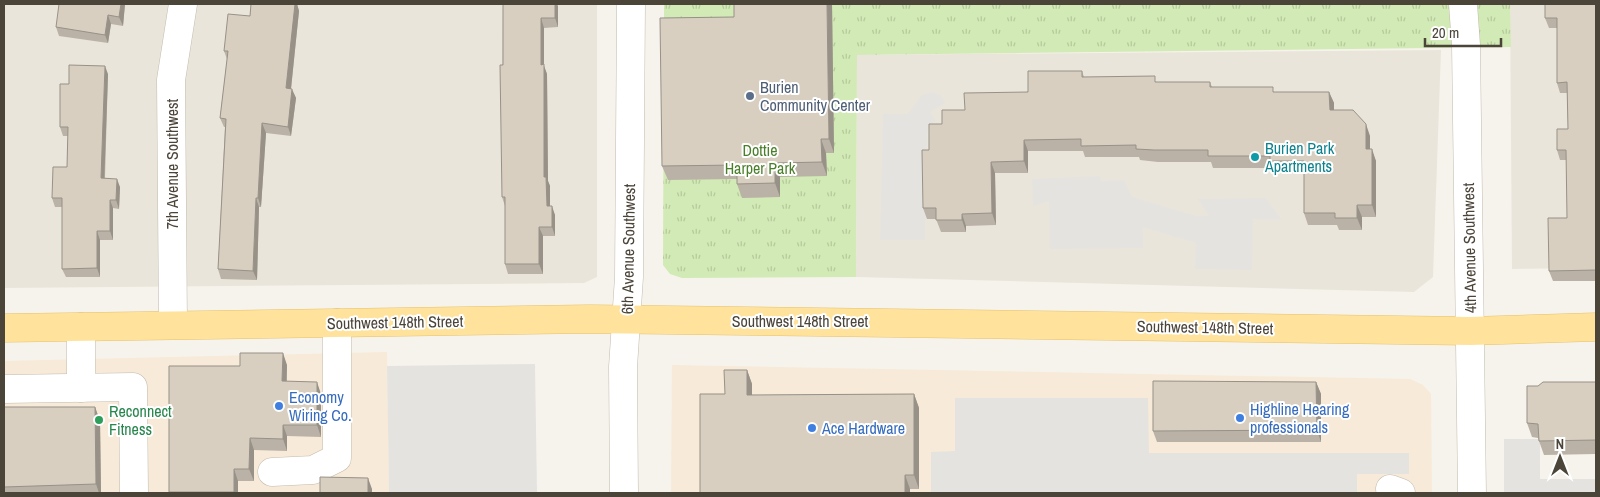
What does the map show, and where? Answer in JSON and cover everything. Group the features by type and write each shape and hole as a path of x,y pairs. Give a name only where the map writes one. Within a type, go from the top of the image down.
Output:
{"main road":[{"name":"Southwest 148th Street","path":"4,328 627,320 921,322 1470,331 1596,327"}],"street":[{"name":"7th Avenue Southwest","path":"173,325 171,80 183,4"},
{"name":"6th Avenue Southwest","path":"624,493 623,367 629,276 631,4"},
{"name":"4th Avenue Southwest","path":"1463,4 1466,45 1472,493"},
{"path":"272,472 313,470 337,458 336,323"},
{"path":"81,327 81,388"},
{"path":"4,389 133,387 134,493"}],"shaded area":[{"path":"4,4 597,4 597,277 584,283 4,288"},
{"path":"1510,4 1596,4 1596,268 1512,269"},
{"path":"1441,50 1433,277 1414,292 856,277 857,55"},
{"path":"933,92 940,95 945,103 930,112 935,120 927,132 925,240 880,240 883,114 908,114 922,95"},
{"path":"1100,176 1101,181 1124,180 1132,197 1196,216 1209,216 1198,199 1266,198 1282,220 1253,219 1252,270 1195,269 1196,243 1143,227 1143,248 1050,249 1049,201 1033,206 1032,179"},
{"path":"387,352 389,493 4,493 4,361"},
{"path":"535,364 537,493 389,493 387,366"},
{"path":"672,365 1410,379 1423,385 1431,394 1432,493 671,493"},
{"path":"955,398 1148,398 1149,453 1409,453 1409,474 1357,474 1357,493 931,493 931,452 955,451"},
{"path":"1504,439 1540,439 1540,479 1596,479 1596,493 1504,493"}],"green space":[{"name":"Dottie Harper Park","path":"664,4 1510,4 1511,47 857,55 856,277 682,278 670,274 663,265"}],"building":[{"path":"59,4 121,4 119,17 108,15 105,35 56,27"},
{"path":"251,4 295,4 286,88 292,89 288,127 262,123 253,271 218,269 226,119 220,118 228,51 224,51 228,14 250,16"},
{"path":"503,4 555,4 555,18 541,18 541,65 544,64 544,177 546,177 547,206 552,206 552,227 539,227 539,264 505,264 505,197 502,197 500,65 503,65"},
{"name":"Burien Community Center","path":"734,4 827,4 829,139 821,139 822,162 775,163 775,183 737,184 737,165 662,166 660,18 734,17"},
{"path":"1545,4 1596,4 1596,270 1549,271 1548,218 1567,218 1566,150 1557,150 1557,129 1568,129 1567,82 1557,83 1557,18 1545,18"},
{"path":"69,65 105,66 101,178 117,179 116,200 110,200 110,231 97,231 97,268 62,269 62,198 52,198 53,167 67,167 68,127 60,127 60,84 69,84"},
{"name":"Burien Park Apartments","path":"1028,71 1082,71 1082,77 1155,76 1155,82 1210,82 1210,87 1273,87 1273,92 1329,92 1330,110 1353,110 1366,124 1366,149 1372,149 1372,205 1357,205 1357,218 1335,218 1335,213 1304,213 1304,161 1270,161 1270,156 1208,156 1208,150 1136,149 1136,145 1081,146 1081,139 1024,140 1024,161 991,162 992,213 962,214 962,220 936,220 936,208 923,208 922,150 929,150 929,124 942,124 942,110 965,110 964,93 1028,92"},
{"path":"240,353 283,353 282,381 317,382 317,425 283,425 283,439 250,438 249,469 234,469 234,492 169,492 169,366 240,366"},
{"path":"724,370 747,370 747,395 914,394 914,475 905,475 905,493 700,493 700,394 725,394"},
{"path":"1153,381 1316,382 1317,430 1153,431"},
{"path":"1543,382 1596,382 1596,440 1539,441 1538,424 1527,423 1527,386 1538,386"},
{"path":"4,407 95,407 96,484 4,487"},
{"path":"320,477 368,478 368,493 320,493"}],"place":[{"name":"Burien Community Center","path":"750,96"},
{"name":"Burien Park Apartments","path":"1255,157"},
{"name":"Economy Wiring Co.","path":"279,406"},
{"name":"Highline Hearing professionals","path":"1240,418"},
{"name":"Reconnect Fitness","path":"99,420"},
{"name":"Ace Hardware","path":"812,428"}]}
